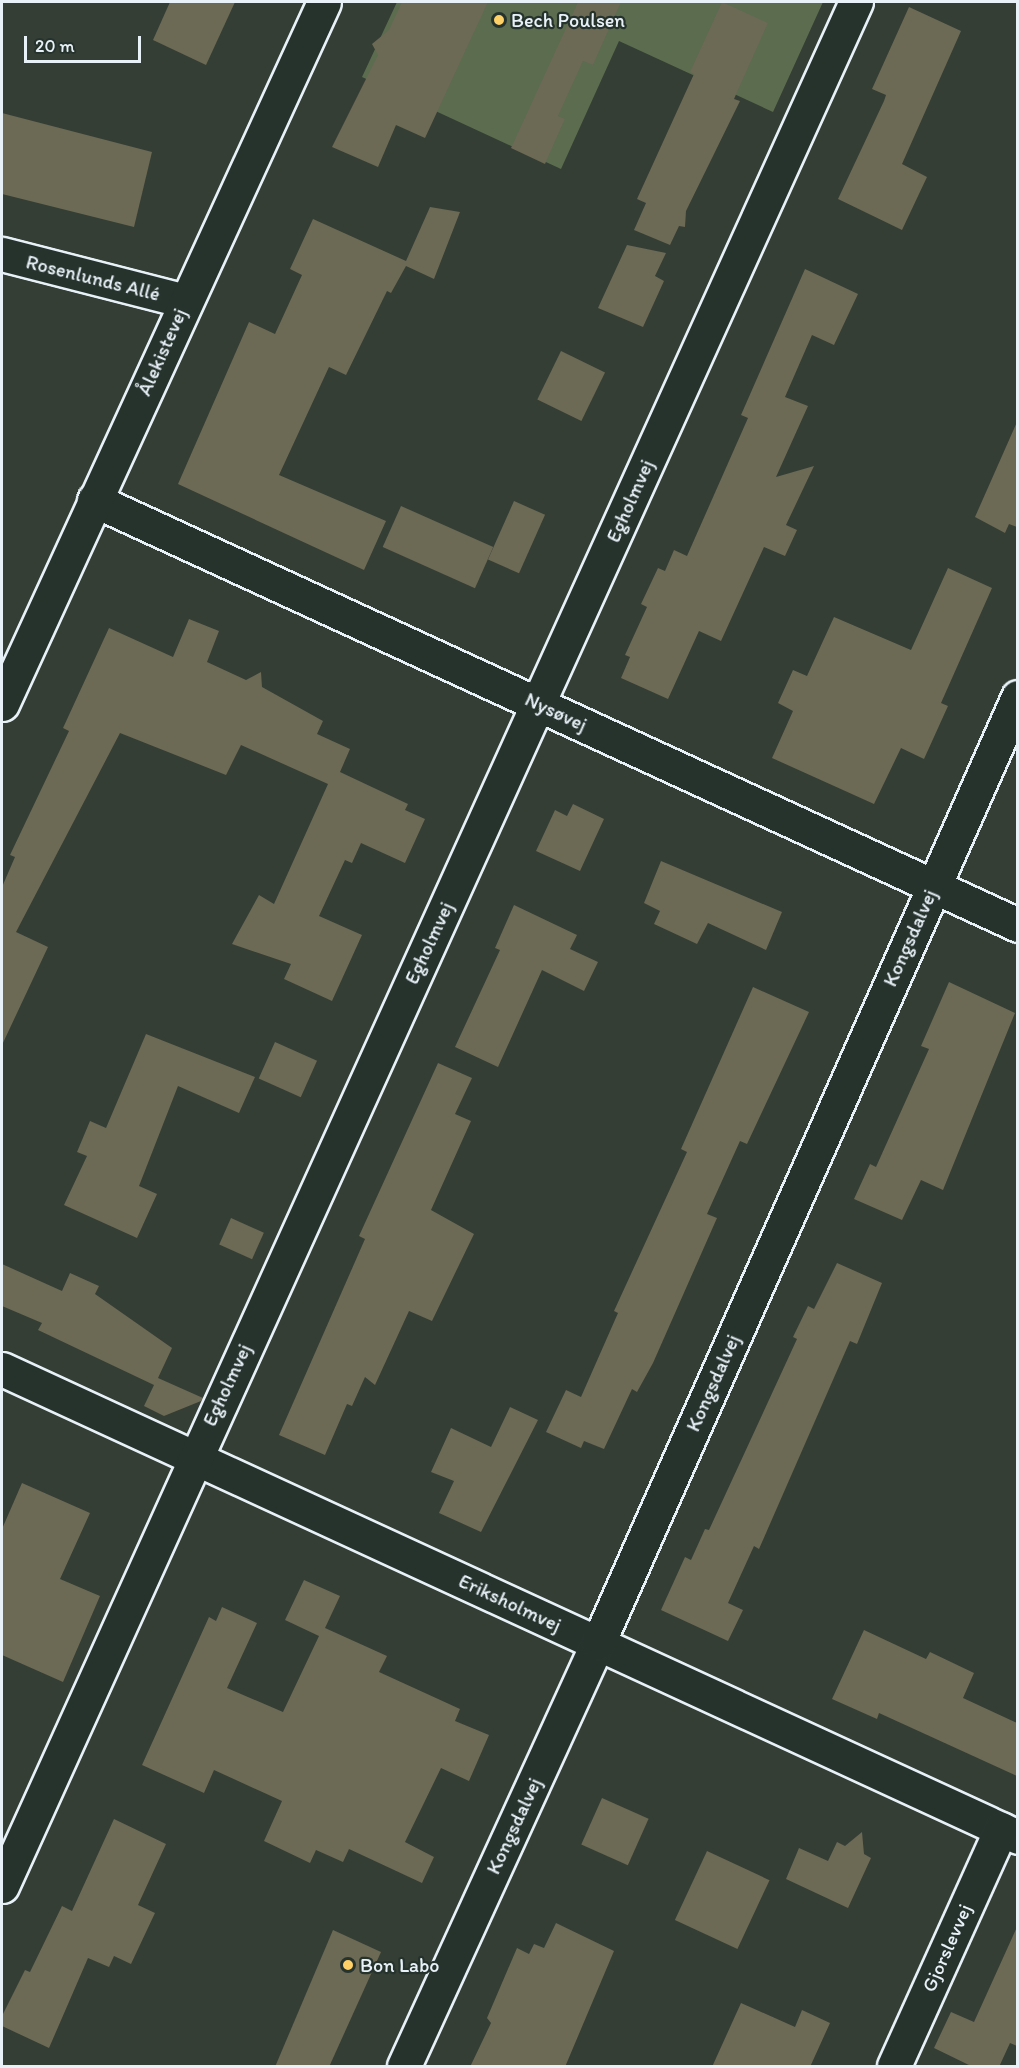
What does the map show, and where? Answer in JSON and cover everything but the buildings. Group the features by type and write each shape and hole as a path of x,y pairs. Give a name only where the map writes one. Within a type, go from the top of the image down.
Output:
{"street":[{"name":"Ålekistevej","path":"2,704 324,2"},
{"name":"Egholmvej","path":"2,1886 194,1458 856,2"},
{"name":"Rosenlunds Allé","path":"2,254 185,301"},
{"name":"Nysøvej","path":"94,500 1017,925"},
{"name":"Kongsdalvej","path":"404,2067 598,1643 1017,697"},
{"name":"Eriksholmvej","path":"2,1369 1009,1833"},
{"name":"Gjorslevvej","path":"894,2067 1009,1833"}],"green space":[{"path":"397,2 823,2 773,112 619,41 561,169 362,77"}],"place":[{"name":"Bech Poulsen","path":"499,20"},
{"name":"Bon Labo","path":"348,1965"}]}
